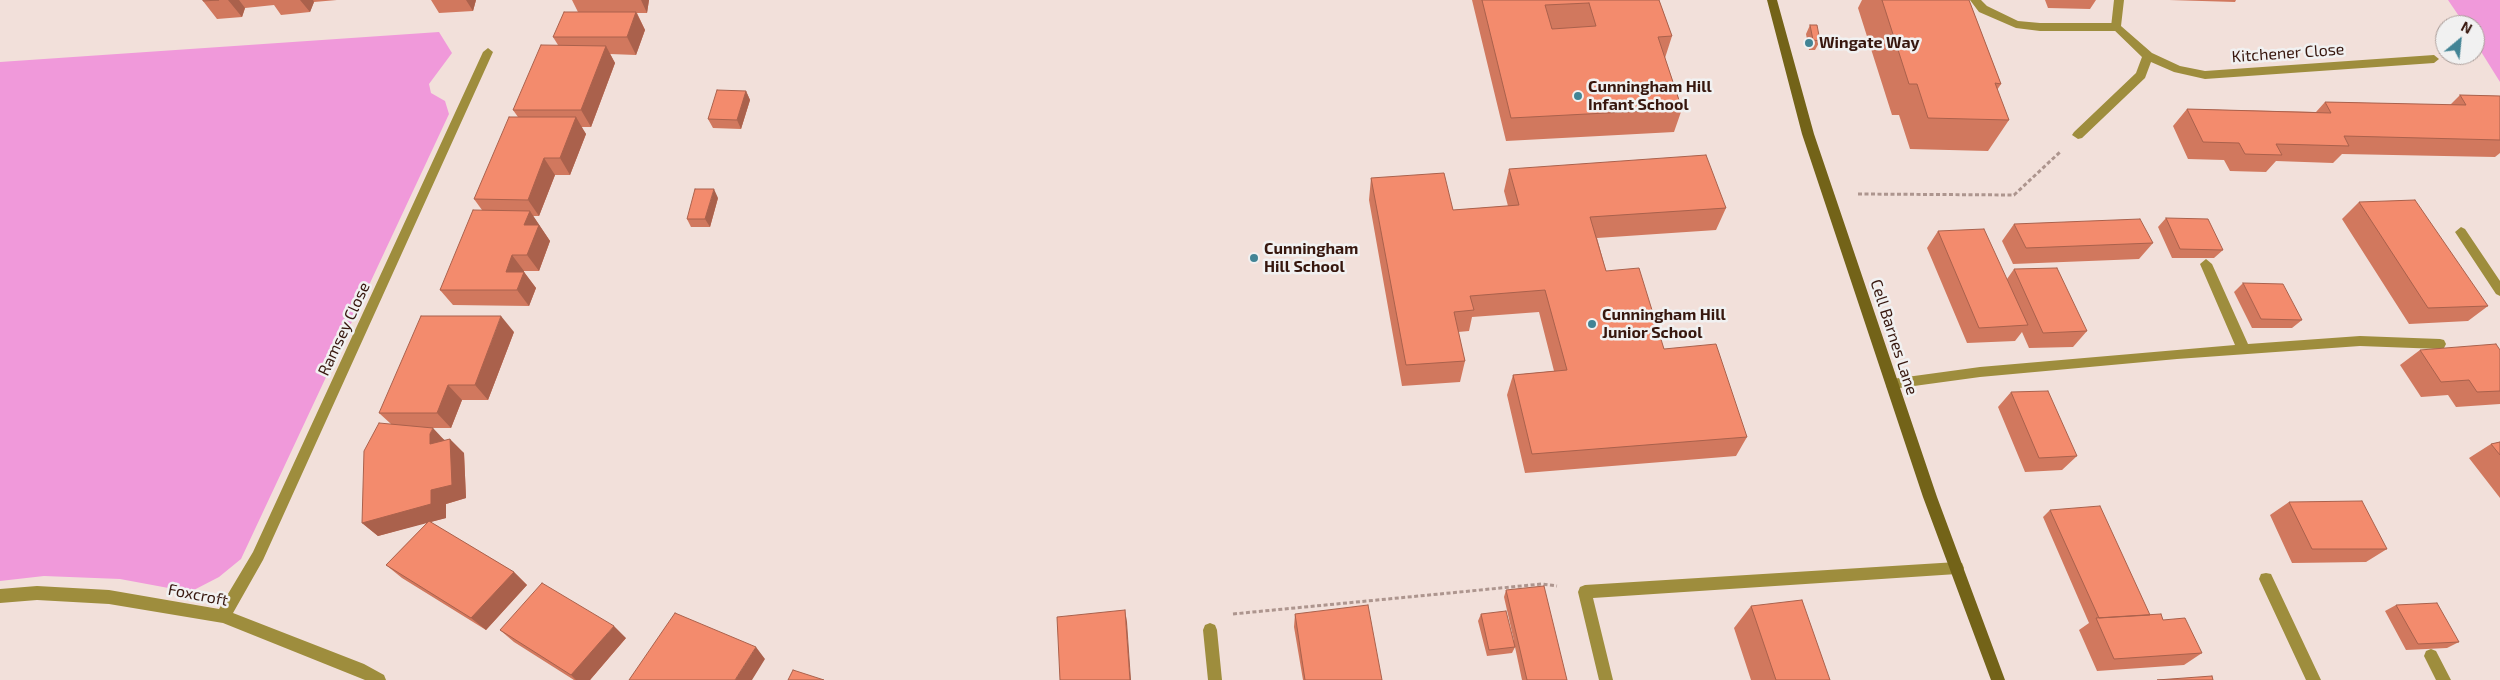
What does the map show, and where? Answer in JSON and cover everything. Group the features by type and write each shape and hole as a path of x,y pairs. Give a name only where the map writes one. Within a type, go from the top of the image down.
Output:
{"street":[{"name":"Cell Barnes Lane","path":"1772,0 1808,134 1830,194 1892,384 1998,680"},
{"path":"1975,0 1982,9 2016,24 2040,27 2116,27 2119,0"},
{"name":"Kitchener Close","path":"2116,27 2148,56 2178,69 2205,75 2434,59"},
{"name":"Ramsey Close","path":"223,616 258,556 488,52"},
{"path":"2078,135 2141,75 2148,56"},
{"path":"2461,232 2500,291"},
{"path":"2206,264 2244,350"},
{"path":"1892,384 1980,372 2360,341 2440,344"},
{"path":"1606,680 1585,592 1957,568"},
{"path":"2266,579 2314,680"},
{"name":"Foxcroft","path":"0,596 37,593 109,597 223,616 359,669 378,680"},
{"path":"1210,630 1214,680"},
{"path":"2431,656 2444,680"}],"path":[{"path":"1830,194 2014,195 2078,135"},
{"path":"1210,630 1226,615 1542,584 1585,592"}],"shaded area":[{"path":"2448,0 2500,0 2500,82 2485,58 2485,15 2458,15"},
{"path":"439,32 452,53 429,84 431,93 445,101 449,114 241,559 219,577 190,592 120,579 44,576 0,581 0,62"}],"building":[{"name":"Cunningham Hill Infant School","path":"1482,0 1659,0 1672,36 1658,37 1682,109 1511,118","holes":["1589,3 1596,26 1552,29 1545,5"]},
{"path":"1882,0 1969,0 2001,84 1995,83 2009,120 1928,118 1917,84 1909,84"},
{"path":"564,12 636,12 627,37 553,37"},
{"path":"1810,25 1817,25 1820,41 1813,40"},
{"path":"541,45 606,46 581,110 513,110"},
{"path":"717,90 746,91 737,120 708,119"},
{"path":"2460,95 2500,96 2500,140 2344,136 2349,146 2276,144 2282,155 2245,154 2239,143 2203,142 2187,109 2331,113 2325,102 2466,105"},
{"path":"509,117 576,117 560,158 544,158 528,200 474,199"},
{"name":"Cunningham Hill Junior School","path":"1706,155 1726,208 1590,217 1606,271 1639,268 1664,349 1716,344 1747,437 1532,454 1513,375 1567,370 1545,290 1470,296 1474,310 1454,312 1465,361 1406,365 1371,178 1444,173 1453,210 1519,205 1509,169"},
{"path":"695,189 714,189 705,219 687,219"},
{"path":"2415,200 2488,306 2428,308 2359,202"},
{"path":"473,210 530,211 524,225 539,225 527,255 512,255 506,272 524,272 517,290 440,290"},
{"path":"2166,218 2208,219 2223,250 2180,249"},
{"path":"2140,219 2153,243 2026,248 2014,224"},
{"path":"1984,229 2028,325 1979,328 1938,231"},
{"path":"2057,268 2087,331 2043,333 2014,269"},
{"path":"2243,283 2283,284 2302,320 2261,319"},
{"path":"421,316 501,316 475,385 448,385 437,413 379,413"},
{"path":"2496,344 2500,350 2500,391 2477,392 2469,380 2441,382 2420,350"},
{"path":"2048,391 2077,456 2039,458 2011,392"},
{"path":"379,423 433,428 430,434 430,444 450,439 452,485 431,490 431,504 362,523 364,451"},
{"path":"2500,442 2500,455 2491,444"},
{"path":"2362,501 2387,549 2312,549 2289,502"},
{"path":"2100,506 2150,615 2099,618 2050,510"},
{"path":"429,521 514,572 471,618 386,565"},
{"path":"542,583 614,626 571,675 500,630"},
{"path":"1544,586 1567,680 1527,680 1506,590"},
{"path":"1802,600 1830,680 1776,680 1751,606"},
{"path":"2437,603 2459,642 2418,644 2396,605"},
{"path":"1368,605 1382,680 1305,680 1295,614"},
{"path":"1125,610 1130,680 1060,680 1057,617"},
{"path":"1506,611 1515,647 1489,650 1481,614"},
{"path":"675,613 756,647 735,680 629,680"},
{"path":"2161,614 2163,620 2185,618 2202,653 2114,659 2096,618"},
{"path":"793,670 824,680 788,680"},
{"path":"2212,676 2213,680 2157,680"}],"place":[{"name":"Wingate Way","path":"1809,43"},
{"name":"Cunningham Hill Infant School","path":"1578,96"},
{"name":"Cunningham Hill School","path":"1254,258"},
{"name":"Cunningham Hill Junior School","path":"1592,324"}]}
